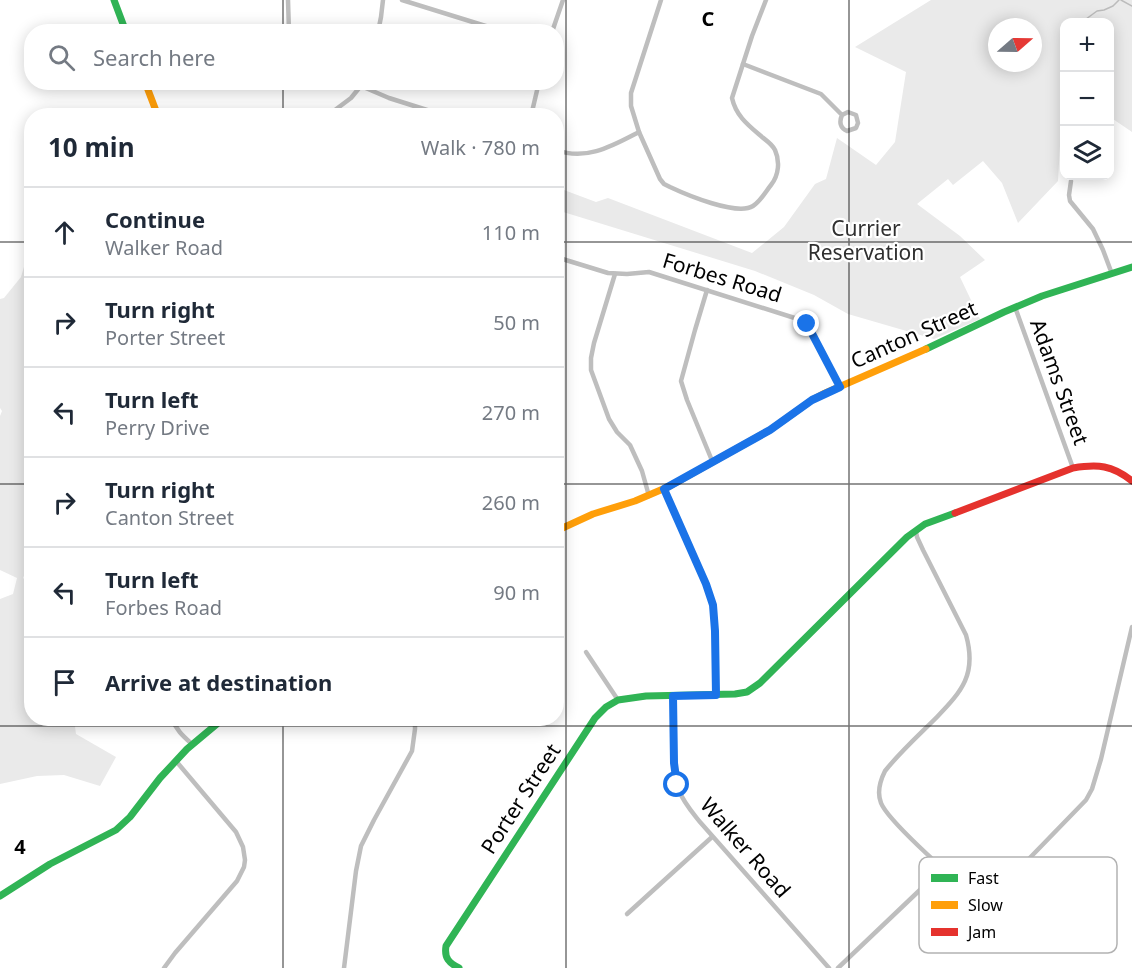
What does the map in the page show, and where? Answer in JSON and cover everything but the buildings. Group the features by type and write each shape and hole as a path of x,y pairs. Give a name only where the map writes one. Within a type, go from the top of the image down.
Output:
{"street":[{"path":"114,0 123,24"},
{"path":"288,0 289,24"},
{"path":"380,24 383,0"},
{"path":"402,0 479,24"},
{"path":"555,24 563,0"},
{"path":"662,0 631,93 631,106 639,132 664,184 718,205 737,209 753,206 774,181 778,169 778,159 772,146 746,123 734,106 732,98 766,0"},
{"path":"743,64 821,94 842,115"},
{"path":"148,90 155,108"},
{"path":"338,108 357,90"},
{"path":"374,90 389,98 421,108"},
{"path":"533,108 537,90"},
{"path":"848,112 856,115 858,120 856,128 848,131 842,127 840,121 842,115 848,112"},
{"path":"564,152 588,154 609,148 639,132"},
{"path":"1071,181 1070,201 1093,229 1112,274"},
{"name":"Forbes Road","path":"564,259 608,273 649,272 801,320 807,324 813,334 840,387"},
{"name":"Canton Street","path":"564,527 593,514 664,489 770,430 812,400 840,387 1015,308 1064,288 1132,267"},
{"path":"615,274 594,343 591,370 609,419 630,445 642,471 649,496"},
{"path":"707,290 681,381 713,463"},
{"name":"Adams Street","path":"1015,308 1073,468"},
{"path":"586,652 618,700 646,696 741,693 756,687 910,534 925,524 1073,468 1092,465 1108,466 1132,481"},
{"path":"664,489 713,605 716,695"},
{"path":"916,532 922,550 966,635 970,656 969,668 956,698 886,769 882,777 880,796 882,805 889,816 932,857"},
{"path":"1031,857 1086,800 1092,789 1132,627"},
{"path":"1125,659 1132,662"},
{"name":"Walker Road","path":"673,696 675,771 678,789 690,811 829,968"},
{"name":"Porter Street","path":"459,968 446,960 446,946 591,723 602,710 618,700"},
{"path":"175,726 181,735 192,744"},
{"path":"0,896 50,864 116,830 130,817 192,744 214,726"},
{"path":"344,968 361,846 412,751 415,726"},
{"path":"164,968 175,952 237,881 245,860 243,847 236,832 176,761"},
{"path":"627,914 712,837"},
{"path":"838,968 919,891"}],"green space":[{"name":"Currier Reservation","path":"931,0 1132,0 1132,132 1114,120 1114,18 1060,18 1058,181 1018,223 1002,183 983,161 953,185 948,179 917,204 960,236 985,260 960,277 980,319 934,339 848,314 814,295 755,271 564,212 564,190 596,202 608,198 752,253 784,227 815,184 826,179 837,138 876,165 895,142 906,72 855,47"},
{"path":"24,267 24,726 75,726 76,734 116,757 100,786 64,775 37,776 0,784 0,599 13,594 17,578 0,570 0,416 2,411 0,408 0,299 4,298 21,277"}],"waterway":[{"path":"1087,18 1097,11 1113,6 1119,0"},
{"path":"1121,0 1132,6"}],"traffic: fast":[{"path":"114,0 123,24"},
{"path":"926,349 1042,296 1132,267"},
{"path":"459,968 448,960 446,946 595,718 606,707 618,700 646,696 747,692 760,683 907,537 925,524 955,513"},
{"path":"0,896 50,864 116,830 130,817 160,778 187,749 214,726"}],"traffic: slow":[{"path":"148,90 155,108"},
{"path":"564,527 593,514 635,501 670,486 770,430 823,394 926,349"}],"traffic: jam":[{"path":"955,513 1073,468 1104,467 1132,481"}],"route":[{"path":"677,785 674,763 673,696 716,695 715,631 713,605 706,584 664,489 770,430 812,400 840,387 807,324"}]}
